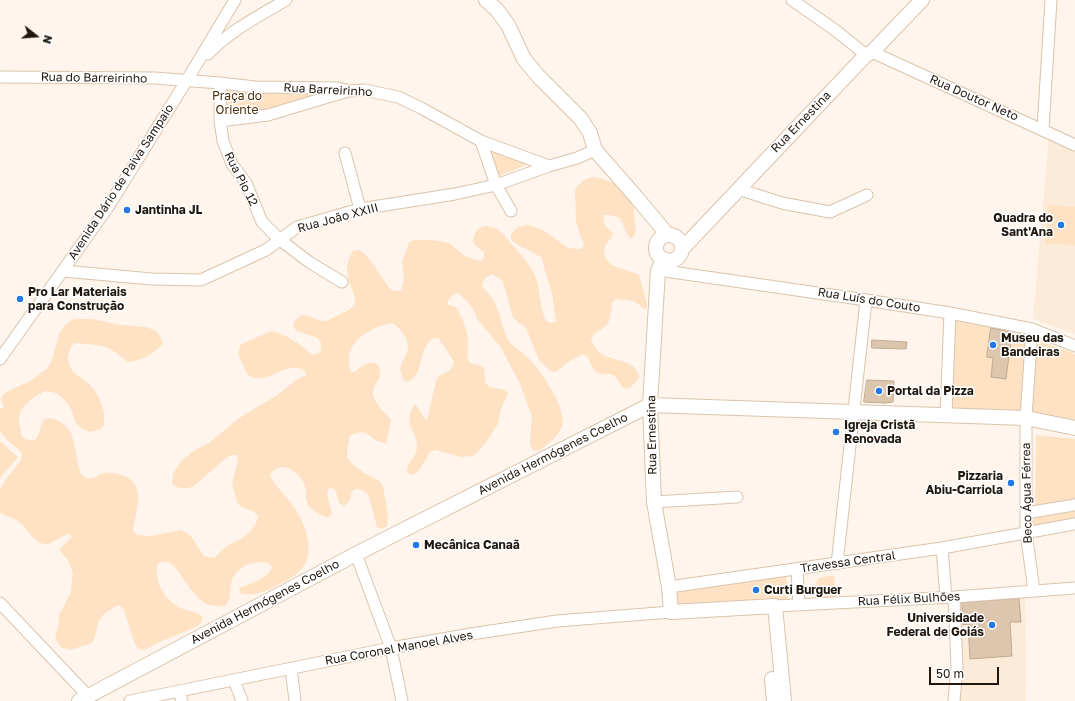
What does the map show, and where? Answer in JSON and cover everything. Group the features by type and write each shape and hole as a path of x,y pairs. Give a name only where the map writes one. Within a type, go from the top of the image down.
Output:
{"street":[{"name":"Avenida Dário de Paiva Sampaio","path":"0,359 108,207 188,80 235,0"},
{"path":"195,67 216,45 251,20 286,0"},
{"path":"486,0 497,10 508,25 524,59 539,77 581,119 590,133 595,150 667,234 675,236 680,241 682,248 680,256 674,260 661,264 656,252 656,244 660,238 667,234"},
{"name":"Rua Doutor Neto","path":"792,0 869,53 1044,129 1075,145"},
{"name":"Rua Ernestina","path":"682,248 869,53 922,0"},
{"path":"1044,129 1051,0"},
{"name":"Rua do Barreirinho","path":"0,77 154,78 188,80"},
{"name":"Rua Barreirinho","path":"188,80 255,87 338,88 349,91 364,90 398,97 482,141 549,166"},
{"name":"Rua Pio 12","path":"220,83 220,121 223,141 232,164 246,183 262,222 279,239 309,262 342,282"},
{"path":"220,121 268,115 349,91"},
{"path":"482,141 496,185 511,211"},
{"name":"Rua João XXIII","path":"63,271 152,279 201,280 266,250 297,227 360,209 455,194 496,185 549,166 577,158 595,150"},
{"path":"345,153 360,209"},
{"path":"738,189 782,203 830,212 867,195"},
{"name":"Rua Ernestina","path":"661,264 650,405 654,502 672,612"},
{"name":"Rua Luís do Couto","path":"661,264 866,300 950,313 1032,330 1075,346"},
{"path":"838,564 866,300"},
{"path":"946,415 950,313"},
{"name":"Beco Água Férrea","path":"1032,330 1026,418 1026,532 1034,591"},
{"name":"Avenida Hermógenes Coelho","path":"86,700 356,554 650,405 1026,418 1075,428"},
{"path":"654,502 737,498"},
{"path":"1026,513 1075,505"},
{"name":"Travessa Central","path":"669,587 942,548 1075,524"},
{"path":"942,548 950,597 957,667 954,701"},
{"path":"356,554 391,648 402,701"},
{"path":"797,569 799,605"},
{"name":"Rua Félix Bulhões","path":"672,612 950,597 1075,588"},
{"path":"0,603 86,700"},
{"path":"771,606 774,701"},
{"path":"771,606 784,701"},
{"name":"Rua Coronel Manoel Alves","path":"130,701 180,696 234,680 391,648 557,621 672,612"},
{"path":"291,668 295,701"},
{"path":"234,680 242,701"}],"shaded area":[{"path":"1049,137 1075,150 1075,334 1033,319"},
{"name":"Universidade Federal de Goiás","path":"1025,593 1026,701 958,701 958,598"}],"green space":[{"name":"Praça do Oriente","path":"224,90 252,92 339,91 271,110 222,118"},
{"path":"489,146 531,163 499,176"},
{"path":"593,177 616,184 635,201 634,214 636,229 632,239 628,236 620,218 604,215 604,223 613,233 605,247 604,254 610,264 639,275 647,304 646,309 635,302 616,299 612,303 608,323 593,336 591,340 600,353 634,367 639,378 631,387 626,389 624,388 612,374 600,374 595,371 588,357 583,354 568,362 556,372 550,371 539,360 526,328 513,318 502,280 492,274 485,279 482,286 495,303 509,341 539,370 552,390 561,410 563,419 562,427 555,438 539,451 533,450 530,445 532,417 520,384 500,346 477,319 473,309 467,301 458,293 451,297 447,304 457,308 464,324 467,332 467,355 469,360 471,363 484,368 486,384 490,387 505,390 508,394 501,409 498,424 485,444 477,453 472,456 461,457 435,450 430,452 417,473 411,475 407,472 408,465 417,451 415,436 411,428 409,418 411,412 414,405 427,420 436,381 439,375 447,372 454,362 439,339 434,338 424,349 416,376 408,382 403,380 400,369 408,348 406,339 400,329 392,323 380,326 359,338 351,349 349,363 351,372 355,372 369,363 376,364 378,366 380,374 373,394 377,404 391,420 386,444 375,440 366,433 361,432 350,435 347,451 348,458 351,463 364,473 380,481 383,486 388,515 387,526 382,529 377,527 368,494 362,490 356,489 351,492 350,500 344,506 339,503 336,492 333,488 328,489 327,495 332,514 328,518 318,513 307,504 305,486 299,476 289,468 279,467 270,475 275,484 298,513 307,535 307,559 304,565 293,577 257,594 240,593 239,588 262,578 272,568 269,563 257,562 251,564 241,568 233,577 229,598 225,606 213,606 198,598 174,566 167,562 158,563 158,582 163,592 175,605 197,613 201,616 203,618 200,624 144,650 139,649 135,645 123,608 118,605 102,616 92,643 70,650 60,647 55,638 59,623 58,617 70,594 73,574 69,562 59,549 72,537 68,534 49,544 43,544 35,539 18,521 0,513 0,490 6,479 21,460 22,455 20,450 11,444 0,432 0,409 4,407 1,400 3,395 8,391 28,382 47,369 52,360 59,334 65,325 75,319 92,319 115,324 145,327 155,330 159,334 163,344 146,356 132,362 127,362 115,352 103,346 75,343 69,351 69,365 75,373 92,387 98,396 103,410 104,425 101,429 90,432 82,429 76,423 72,411 67,403 58,394 45,391 24,406 21,411 19,421 22,437 33,441 38,436 44,419 50,418 59,421 65,425 72,438 81,474 91,478 102,473 119,474 128,478 134,483 138,497 133,530 136,535 152,536 181,530 190,535 204,556 215,558 221,551 249,532 257,521 258,516 254,512 238,504 236,499 232,483 238,460 237,455 232,455 226,458 194,486 188,488 177,487 172,484 173,474 182,460 210,442 238,419 280,393 296,380 306,375 305,371 299,368 293,368 286,369 267,377 251,377 247,374 238,354 241,344 272,331 288,337 311,354 317,354 321,352 321,342 318,338 297,331 293,327 294,322 301,315 325,321 348,311 353,307 355,300 347,274 347,267 353,251 359,250 367,256 391,290 401,291 404,280 402,263 409,242 414,240 432,240 449,243 465,256 480,261 484,258 484,252 475,245 473,240 476,231 485,226 495,228 501,232 533,271 537,281 542,310 546,321 551,323 556,321 552,294 541,257 516,244 511,240 511,235 517,227 528,225 543,230 568,248 580,249 584,246 576,222 575,190 578,185 588,178"},
{"name":"Quadra do Sant'Ana","path":"1048,205 1075,207 1075,245 1046,244"},
{"path":"954,318 1028,332 1023,413 951,410"},
{"path":"1037,340 1075,354 1075,421 1030,414"},
{"path":"1036,435 1075,439 1075,502 1035,509"},
{"path":"0,441 18,457 0,478"},
{"path":"1075,511 1075,523 1033,530 1033,518"},
{"path":"834,575 836,600 818,600 814,589 819,578"},
{"path":"786,576 788,600 675,607 673,591"}],"building":[{"path":"991,328 1012,332 1006,379 991,377 993,358 987,357"},
{"path":"872,340 907,342 906,349 872,348"},
{"name":"Portal da Pizza","path":"867,380 894,381 893,402 864,402"},
{"path":"1019,599 1021,622 1010,622 1012,656 970,659 968,624 963,625 962,603"}],"place":[{"name":"Jantinha JL","path":"127,210"},
{"name":"Quadra do Sant'Ana","path":"1061,225"},
{"name":"Pro Lar Materiais para Construção","path":"20,299"},
{"name":"Museu das Bandeiras","path":"993,345"},
{"name":"Portal da Pizza","path":"879,391"},
{"name":"Igreja Cristã Renovada","path":"836,432"},
{"name":"Pizzaria Abiu-Carriola","path":"1011,483"},
{"name":"Mecânica Canaã","path":"416,545"},
{"name":"Curti Burguer","path":"756,590"},
{"name":"Universidade Federal de Goiás","path":"992,625"}]}
